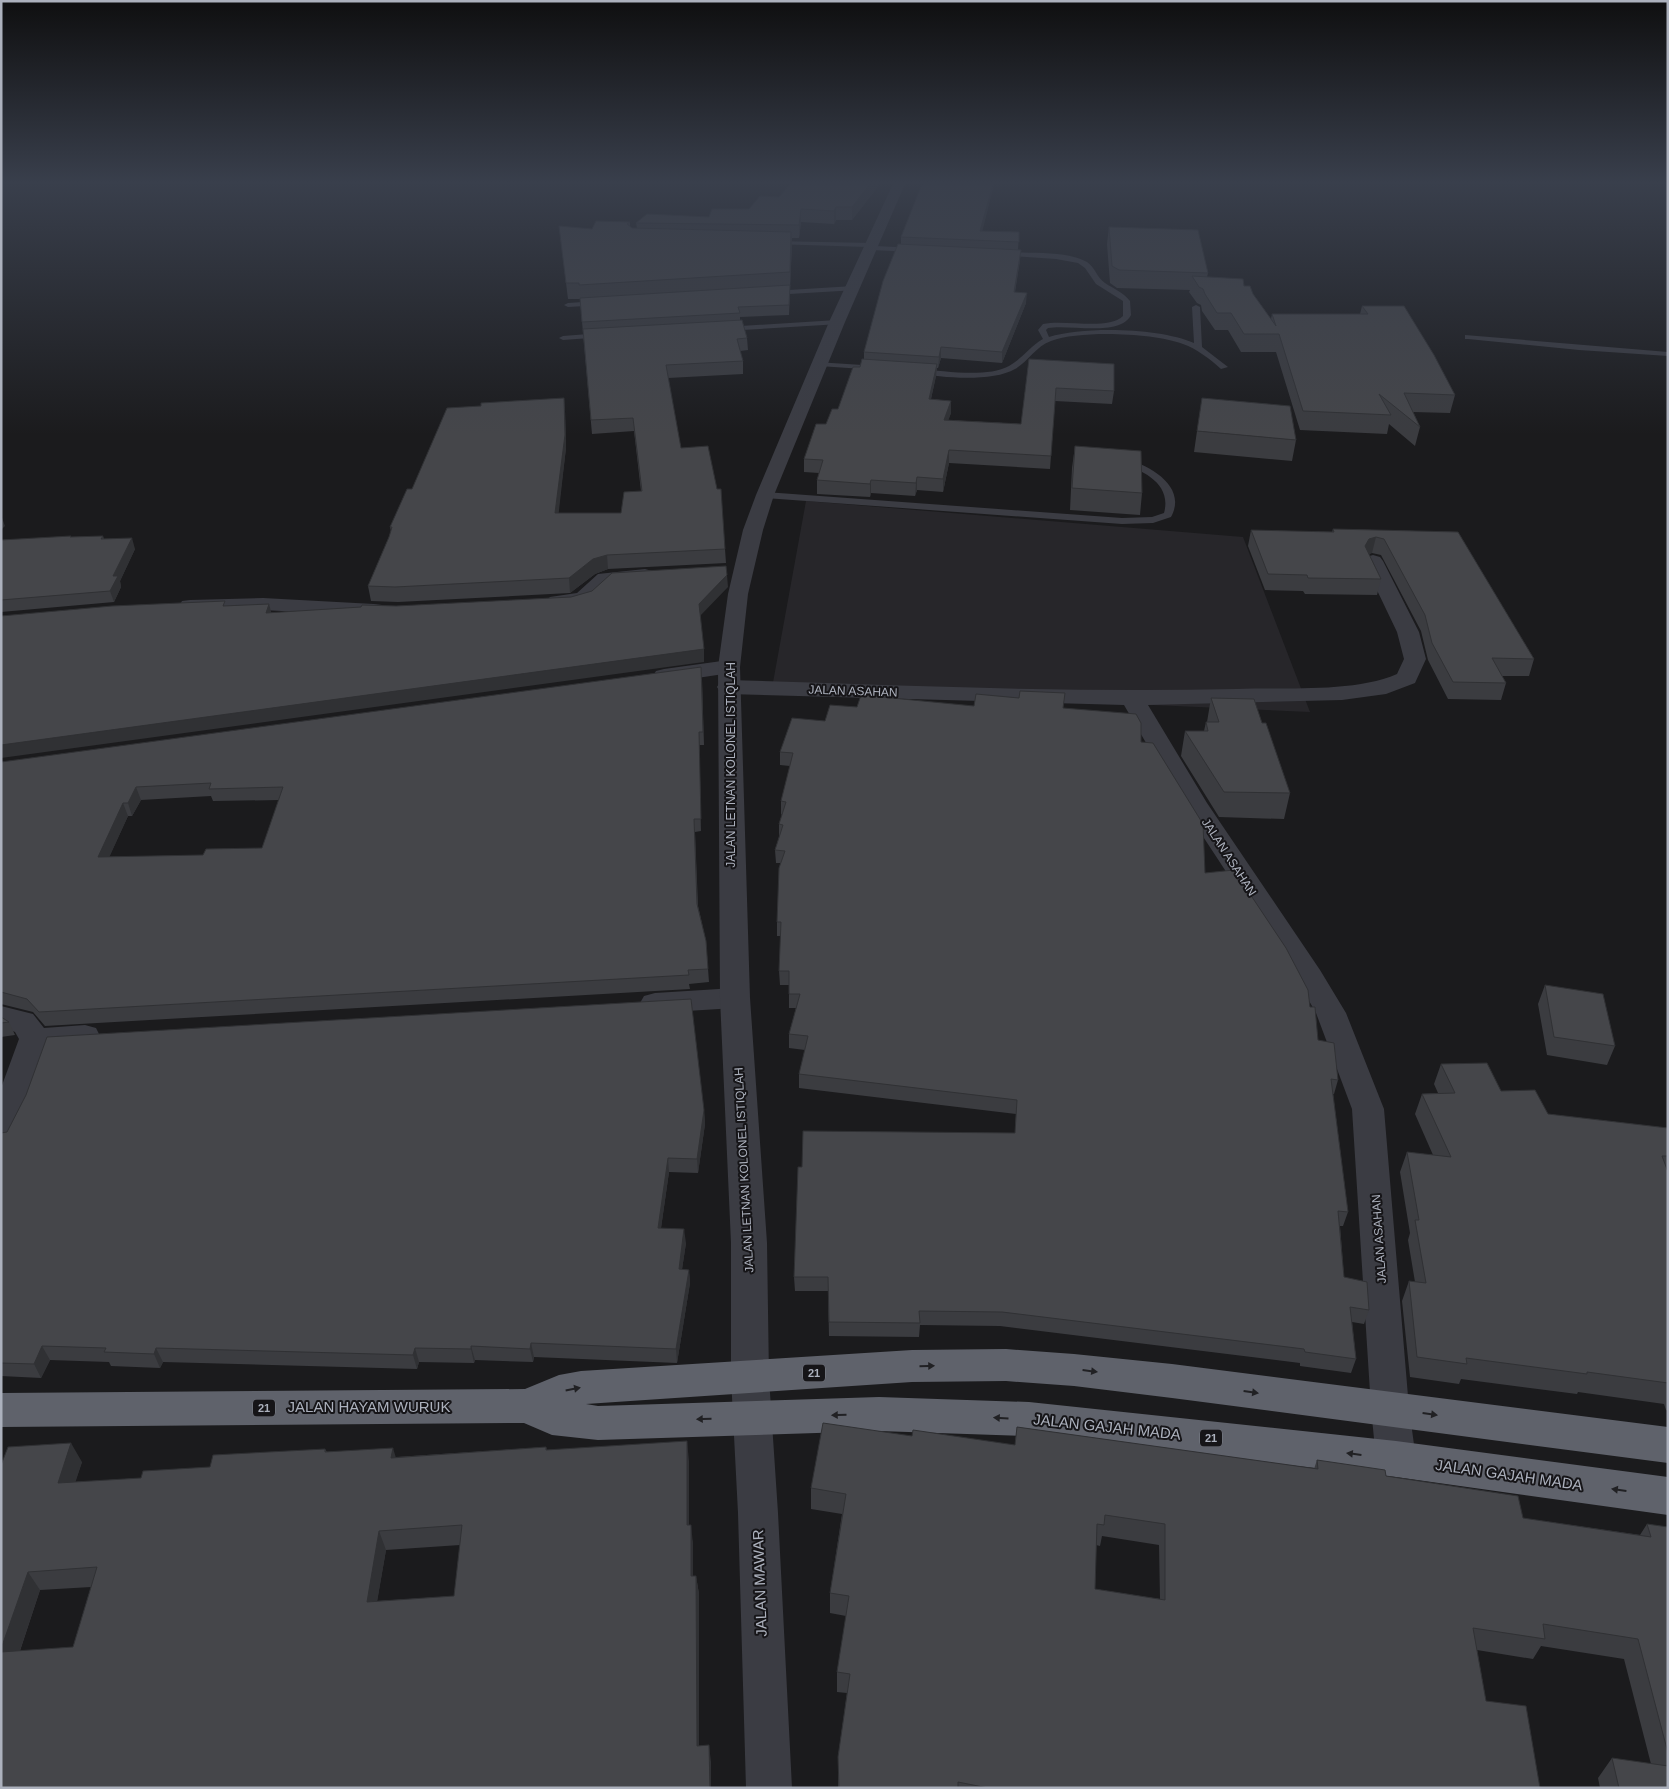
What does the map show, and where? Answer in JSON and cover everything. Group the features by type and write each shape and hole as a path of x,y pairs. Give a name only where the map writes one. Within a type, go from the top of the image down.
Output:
{"highway":[{"name":"21","path":"750,1378 920,1366 1006,1365 1074,1370 1390,1408 1668,1445"},
{"name":"JALAN HAYAM WURUK","path":"1,1410 527,1406 559,1392 580,1388 750,1378"},
{"name":"JALAN HAYAM WURUK","path":"527,1406 552,1418 579,1422 752,1418"},
{"name":"JALAN GAJAH MADA","path":"752,1418 931,1414 1029,1419 1396,1459 1668,1496"}],"street":[{"name":"JALAN LETNAN KOLONEL ISTIQLAH","path":"750,1378 749,1243 735,998 729,677 738,594 736,571 819,364 862,267"},
{"path":"1132,698 1342,693 1386,687 1407,678 1415,659 1408,632 1373,561"},
{"path":"538,603 583,599 605,578 663,574"},
{"path":"174,607 263,604 390,610"},
{"name":"JALAN ASAHAN","path":"638,679 729,677 1132,698 1194,803 1310,977 1331,1013 1368,1109 1390,1408 1396,1459"},
{"path":"627,1004 735,998"},
{"path":"1,1135 20,1026 113,1034"},
{"name":"JALAN MAWAR","path":"750,1378 768,1788"}],"lane":[{"path":"1047,340 1042,330 1046,326 1103,325 1123,320 1128,314 1129,307 1125,298 1101,283 1089,267"},
{"path":"765,294 854,288"},
{"path":"568,305 607,303"},
{"path":"1196,308 1198,347"},
{"path":"717,329 837,322"},
{"path":"1117,322 1123,326 1127,334"},
{"path":"912,370 963,374 999,372 1016,365 1047,340 1085,334 1127,334 1169,338 1198,347 1224,367"},
{"path":"563,338 611,335"},
{"path":"1468,337 1579,348 1668,354"},
{"path":"819,364 883,368"},
{"path":"765,495 1122,521 1152,520 1168,515 1171,504 1169,493 1158,477 1143,468 1116,459"}],"shaded area":[{"path":"806,501 1243,537 1310,712 772,688"}],"building":[{"path":"564,267 790,267 790,272 579,285 579,283 566,283"},
{"path":"888,267 1018,267 1014,292 1027,293 1002,352 941,347 939,357 864,352 883,281"},
{"path":"1115,267 1207,267 1208,273 1119,270"},
{"path":"1192,276 1243,279 1244,286 1250,286 1253,294 1276,326 1272,314 1368,314 1362,306 1404,306 1434,355 1455,395 1404,393 1420,427 1379,394 1391,415 1303,411 1279,334 1244,334 1231,313 1217,313 1203,289 1199,287"},
{"path":"790,285 789,305 738,307 740,313 582,322 580,298"},
{"path":"742,320 747,338 737,339 743,361 666,365 681,448 708,446 717,489 721,489 725,549 607,555 593,559 569,578 395,587 368,586 389,537 392,527 390,527 407,489 412,489 447,408 481,406 481,403 564,398 565,435 555,513 621,513 624,492 642,491 633,418 591,420 583,329"},
{"path":"862,359 937,364 929,399 951,401 944,420 1021,424 1029,359 1114,364 1114,391 1056,388 1051,456 949,450 943,479 917,477 916,483 871,480 870,484 817,480 823,460 804,459 816,424 826,424 832,409 838,409 853,367 860,367"},
{"path":"1202,398 1290,406 1296,440 1197,431"},
{"path":"1075,446 1141,451 1142,493 1072,488"},
{"path":"1333,529 1458,532 1534,659 1492,658 1506,683 1453,682 1432,643 1425,615 1384,539 1376,537 1369,539 1365,546 1381,579 1308,578 1307,575 1268,574 1251,530 1334,532"},
{"path":"103,536 101,539 132,538 113,576 118,576 110,591 1,600 1,540"},
{"path":"726,566 727,575 699,604 704,649 1,745 1,616 112,606 225,601 223,606 269,604 266,613 361,607 362,605 396,606 571,597 592,591 612,573"},
{"path":"701,667 703,732 699,732 701,819 694,819 697,904 706,941 708,969 688,970 689,975 39,1012 27,999 1,992 1,762","holes":["211,783 209,789 283,787 262,848 206,849 203,855 98,857 123,803 128,803 136,787"]},
{"path":"1020,691 1065,693 1063,708 1136,714 1141,723 1141,742 1153,743 1203,824 1205,873 1234,870 1286,948 1308,990 1310,1007 1315,1007 1318,1040 1334,1043 1338,1080 1331,1079 1348,1212 1338,1211 1344,1277 1367,1282 1369,1310 1350,1307 1356,1359 1305,1352 1304,1349 1002,1312 919,1311 920,1323 829,1322 828,1277 794,1277 798,1167 802,1167 803,1131 1015,1133 1017,1100 799,1074 808,1036 789,1034 800,994 789,994 789,971 779,971 781,922 777,922 779,868 785,851 775,850 783,825 779,824 786,802 781,801 793,753 780,752 792,718 825,721 830,705 857,707 861,695 974,706 976,694 1019,698"},
{"path":"1211,698 1254,699 1262,723 1266,723 1290,793 1224,792 1185,731 1208,731 1206,722 1219,722"},
{"path":"1545,985 1603,994 1615,1046 1554,1037"},
{"path":"691,999 704,1110 697,1159 668,1158 658,1228 684,1229 679,1269 689,1270 676,1349 531,1343 530,1349 471,1346 471,1349 415,1348 413,1355 156,1348 154,1354 104,1352 106,1348 42,1346 34,1364 1,1363 1,1133 7,1132 26,1095 47,1037"},
{"path":"1,1017 9,1022 1,1023"},
{"path":"1487,1063 1501,1091 1535,1090 1548,1114 1668,1128 1668,1156 1662,1156 1668,1172 1668,1383 1466,1358 1467,1364 1417,1357 1409,1281 1426,1283 1415,1220 1419,1220 1407,1152 1451,1157 1422,1094 1455,1093 1441,1064"},
{"path":"823,1423 912,1436 913,1430 1015,1445 1017,1427 1318,1469 1317,1460 1385,1470 1386,1476 1518,1496 1523,1518 1651,1537 1647,1524 1668,1527 1668,1753 1638,1639 1543,1624 1545,1639 1473,1628 1486,1701 1526,1706 1540,1788 988,1788 958,1782 958,1788 839,1788 838,1757 850,1674 837,1672 849,1596 830,1593 846,1494 811,1488","holes":["1105,1515 1165,1524 1165,1600 1095,1589 1097,1524 1104,1525"]},
{"path":"687,1441 687,1525 691,1525 691,1576 696,1576 697,1746 709,1745 710,1788 1,1788 1,1652 73,1647 97,1567 28,1572 1,1649 1,1465 8,1447 71,1443 58,1483 141,1478 143,1471 210,1467 213,1455 325,1449 325,1452 393,1448 391,1458 546,1447 546,1450","holes":["462,1525 454,1596 367,1602 379,1531"]},
{"path":"1612,1758 1668,1766 1668,1788 1619,1788"}]}
